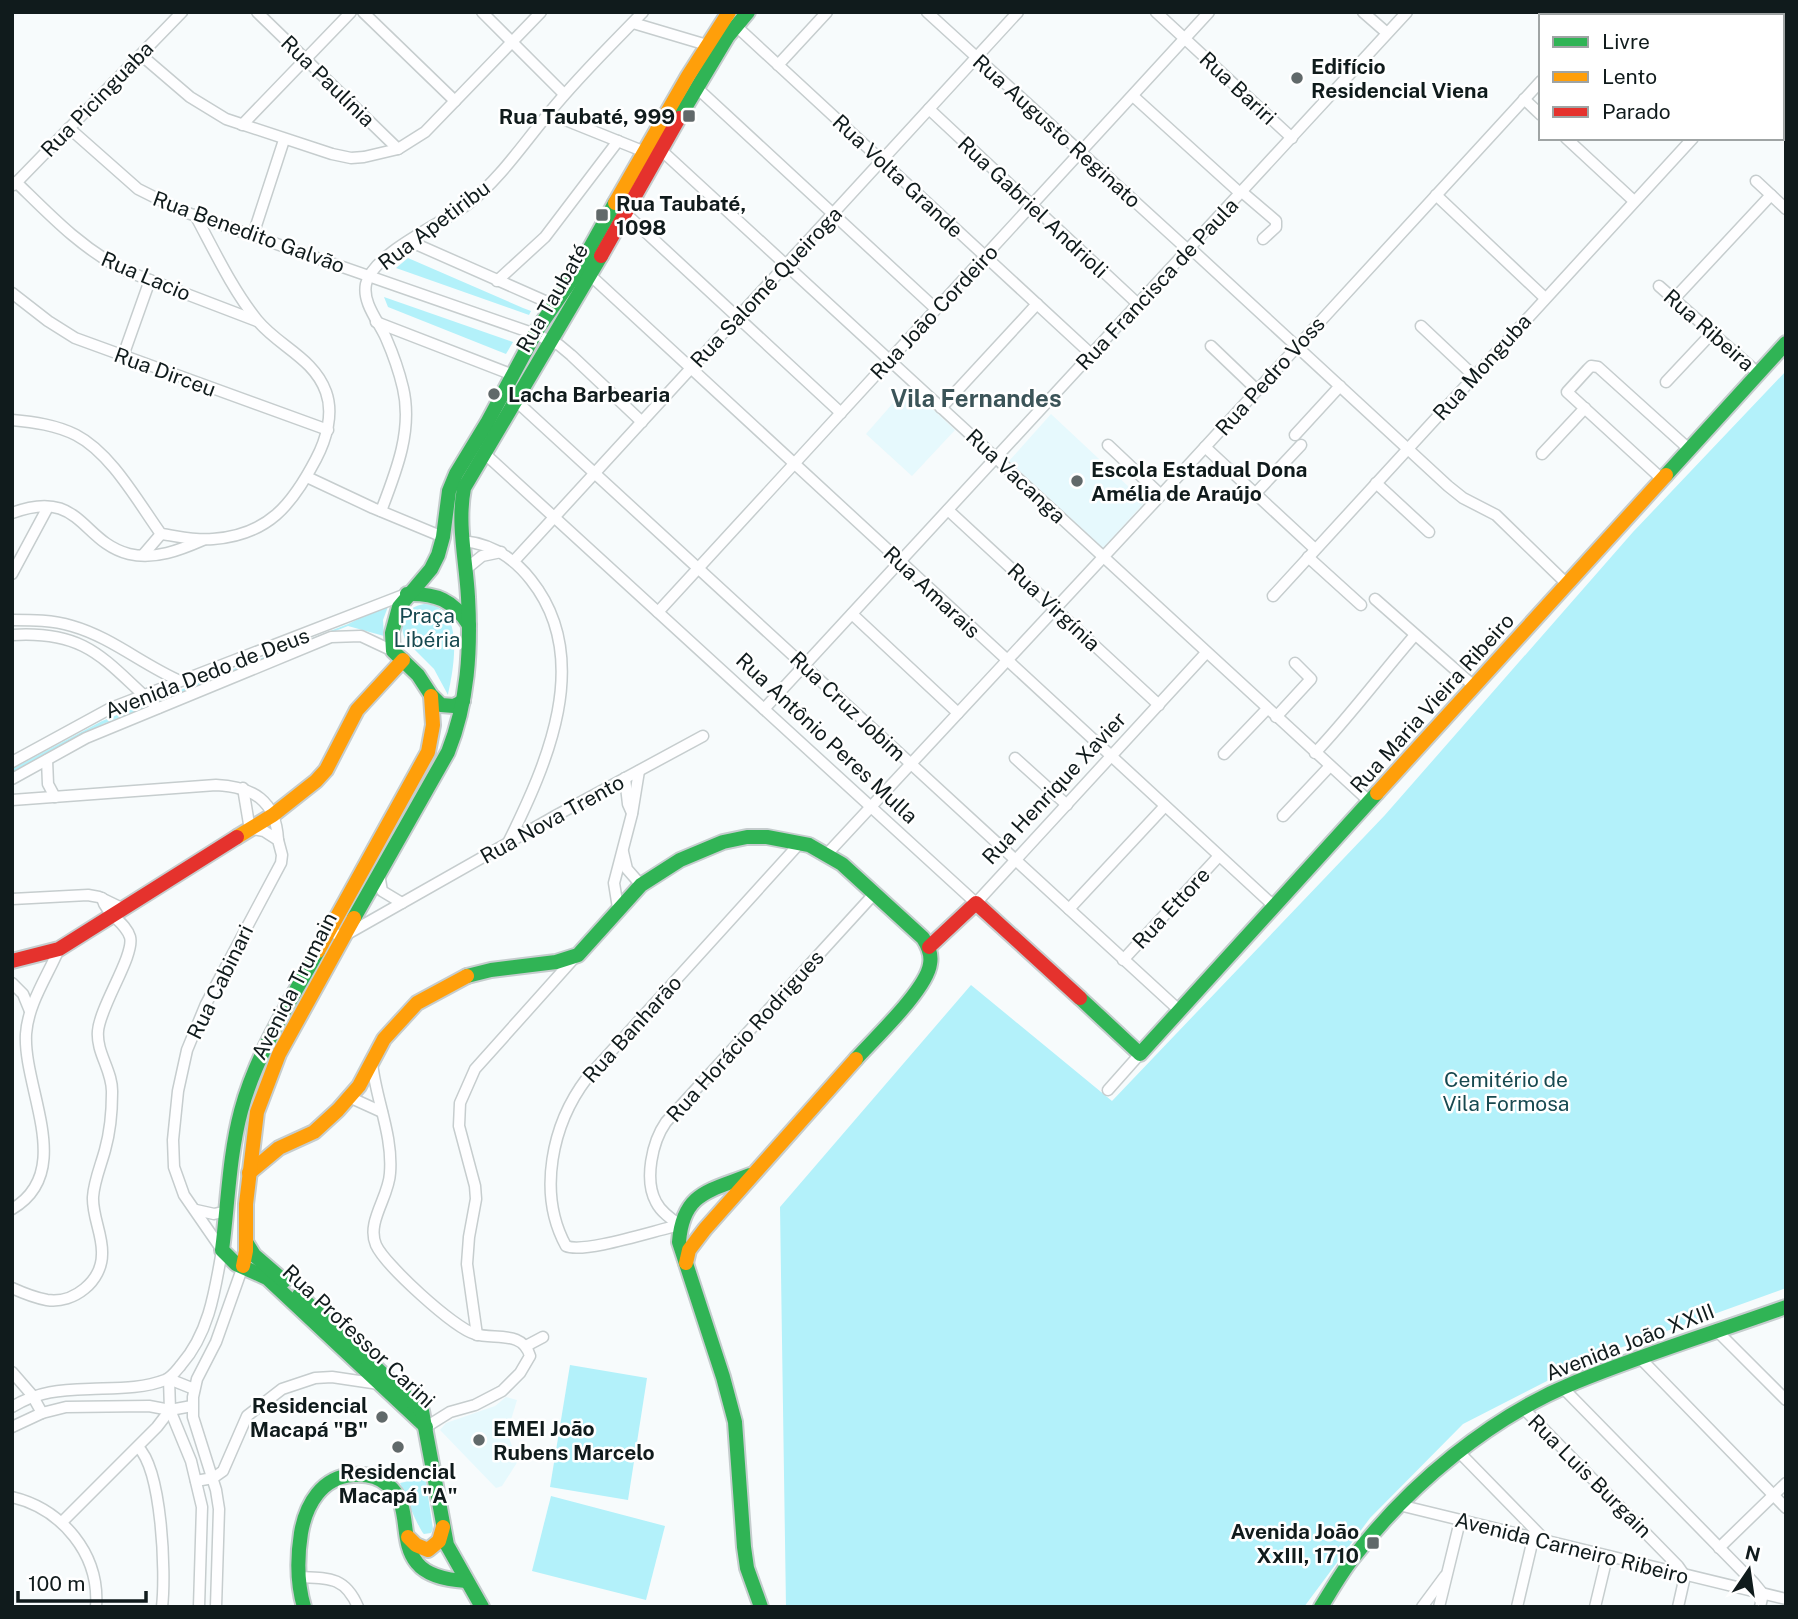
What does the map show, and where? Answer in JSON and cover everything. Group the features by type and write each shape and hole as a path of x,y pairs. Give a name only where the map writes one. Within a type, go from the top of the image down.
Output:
{"main road":[{"name":"Rua Taubaté","path":"407,594 427,576 439,552 451,484 535,334 576,273 707,45 729,12"},
{"name":"Rua Taubaté","path":"469,625 460,509 461,498 470,475 552,342 697,88 736,26 748,12"},
{"name":"Rua Maria Vieira Ribeiro","path":"1140,1054 1786,344"},
{"path":"439,552 463,541"},
{"path":"407,594 436,595 452,602 469,625 468,666 463,701 446,707 431,696 417,675 398,656 392,626 398,607 407,594"},
{"path":"12,961 59,949 273,815 316,781 326,769 357,710 398,656"},
{"name":"Avenida Trumain","path":"243,1266 246,1204 257,1112 279,1054 336,934 428,752 433,725 431,696"},
{"name":"Avenida Trumain","path":"222,1250 233,1154 241,1111 265,1048 336,934 380,870 448,752 457,731 463,701"},
{"path":"249,1173 279,1148 314,1132 349,1097 396,1023 434,991 461,978 491,970 556,962 578,955 641,885 680,860 723,842 747,837 767,837 800,843 827,854 923,938 929,947 931,968 920,988 716,1215 690,1250 686,1263"},
{"name":"Rua Henrique Xavier","path":"929,947 976,903"},
{"name":"Rua Antônio Peres Mulla","path":"976,903 1140,1054"},
{"path":"233,1154 279,1148"},
{"path":"755,1173 710,1189 688,1207 680,1226 679,1242 735,1422 744,1547 747,1568 761,1607"},
{"path":"710,1189 718,1192 721,1197 716,1215"},
{"path":"680,1226 705,1229"},
{"name":"Rua Professor Carini","path":"246,1242 254,1255 383,1380 426,1427"},
{"name":"Rua Professor Carini","path":"222,1250 231,1262 267,1278 422,1411 426,1427"},
{"name":"Avenida João XXIII","path":"1321,1607 1351,1560 1399,1505 1487,1430 1523,1408 1593,1374 1786,1307"},
{"path":"426,1427 447,1545 482,1607"},
{"path":"304,1607 298,1550 306,1514 320,1490 339,1478 365,1474 389,1485 403,1506 409,1548 414,1560 422,1569 444,1578 466,1581"},
{"path":"408,1537 416,1545 428,1550 441,1539 444,1526"}],"street":[{"name":"Rua Picinguaba","path":"14,184 182,12"},
{"name":"Rua Paulínia","path":"257,12 398,149"},
{"path":"242,125 351,12"},
{"path":"363,12 455,101"},
{"path":"482,12 564,94"},
{"path":"141,55 190,97 226,119 284,140 351,158 398,149 412,142 425,132 541,12"},
{"name":"Rua Apetiribu","path":"381,511 400,457 404,438 405,406 404,390 394,359 376,322 365,290 369,275 409,241 453,215 483,192 564,94 643,12"},
{"path":"778,65 827,12"},
{"name":"Rua Augusto Reginato","path":"927,12 1407,449 1463,498 1496,515 1567,584"},
{"name":"Rua Salomé Queiroga","path":"514,561 1018,12"},
{"name":"Rua Bariri","path":"1156,12 1292,138"},
{"name":"Rua João Cordeiro","path":"658,612 1209,12"},
{"path":"1363,12 1387,33"},
{"name":"Rua Francisca de Paula","path":"764,709 1407,12"},
{"path":"633,23 707,45"},
{"name":"Rua Volta Grande","path":"736,26 1091,354"},
{"name":"Rua Pedro Voss","path":"827,854 1539,83"},
{"path":"697,88 936,309"},
{"path":"1133,96 1276,221 1276,227 1263,239"},
{"path":"1524,99 1539,113"},
{"name":"Rua Gabriel Andrioli","path":"929,109 1138,304"},
{"path":"548,113 645,152"},
{"name":"Rua Benedito Galvão","path":"69,128 138,189 154,198 552,342 571,355 642,422"},
{"path":"253,235 284,140"},
{"path":"1568,140 1634,201"},
{"name":"Rua Monguba","path":"1273,596 1691,140"},
{"path":"497,281 545,237 618,142"},
{"name":"Rua Vacanga","path":"661,150 1370,802"},
{"path":"1756,181 1786,209"},
{"name":"Rua Lacio","path":"14,184 87,249 121,269 258,321"},
{"path":"1436,195 1545,298"},
{"path":"1674,299 1771,195"},
{"path":"625,213 841,413"},
{"path":"142,555 162,536 204,539 229,537 251,531 270,521 293,499 323,446 328,430 328,399 321,382 293,350 258,321 231,280 195,215"},
{"path":"409,241 554,305"},
{"name":"Rua Amarais","path":"590,275 1275,907"},
{"path":"122,356 150,280"},
{"name":"Rua Ribeira","path":"1659,286 1759,374"},
{"name":"Rua Dirceu","path":"12,293 75,338 328,430"},
{"path":"941,408 1037,304"},
{"path":"376,322 513,375"},
{"path":"1421,326 1474,376"},
{"path":"1666,382 1712,333"},
{"path":"1211,346 1257,390"},
{"path":"1663,480 1567,392 1588,369 1598,367 1690,450"},
{"path":"1255,494 1340,386"},
{"name":"Rua Cruz Jobim","path":"516,401 1180,1011"},
{"path":"1542,454 1585,408"},
{"path":"12,420 47,424 77,435 88,443 111,465 162,536 175,540 177,551"},
{"path":"1108,445 1161,495"},
{"path":"1205,447 1255,494 1361,605"},
{"name":"Rua Antônio Peres Mulla","path":"484,453 976,903"},
{"path":"307,477 443,537"},
{"path":"1376,483 1429,532"},
{"path":"12,513 29,507 48,507 73,514 113,547 129,554 160,555 204,539"},
{"path":"12,574 48,507"},
{"name":"Rua Virgínia","path":"948,510 1158,705"},
{"path":"160,555 156,550 162,536"},
{"path":"463,541 479,542 514,561 537,587 554,620 558,635 562,680 548,752 508,843"},
{"path":"466,569 482,556 501,552"},
{"name":"Avenida Dedo de Deus","path":"12,762 111,708 407,594"},
{"path":"1375,599 1475,687"},
{"path":"852,614 958,713"},
{"path":"12,620 54,621 73,626 108,641 180,681"},
{"path":"12,635 44,634 87,648 109,662 158,708"},
{"path":"1315,753 1353,712 1373,682 1415,635"},
{"name":"Avenida Dedo de Deus","path":"12,779 86,738 331,637 361,636 398,656"},
{"name":"Rua Henrique Xavier","path":"976,903 1206,653"},
{"path":"129,681 139,660"},
{"path":"1276,717 1311,679 1295,663"},
{"path":"1224,754 1267,709"},
{"name":"Rua Nova Trento","path":"336,934 402,903 625,778 704,737"},
{"path":"1016,758 1067,805"},
{"path":"47,760 48,783 55,797"},
{"path":"1283,816 1330,766"},
{"path":"618,908 614,883 639,771"},
{"path":"625,778 630,809"},
{"path":"12,800 216,785 243,788 257,794 273,815"},
{"path":"243,788 252,829 264,831 278,840"},
{"path":"606,789 615,792 630,809"},
{"path":"1069,909 1165,806"},
{"name":"Rua Cabinari","path":"222,1250 188,1202 178,1182 172,1153 187,1050 206,1003 281,863 282,855 273,815"},
{"name":"Rua Banharão","path":"680,1226 587,1247 570,1248 562,1240 554,1210 553,1152 558,1130 572,1097 630,1029 800,843"},
{"path":"622,852 627,869 641,885"},
{"name":"Rua Ettore","path":"1123,960 1219,856"},
{"path":"380,870 379,884 382,891 402,903"},
{"path":"12,899 70,894 102,898 105,907 118,913 130,941 126,958 103,1009 98,1029 98,1039 112,1090 106,1148 93,1197 102,1242 100,1267 89,1285 70,1297 58,1300 47,1300 12,1288"},
{"name":"Rua Horácio Rodrigues","path":"680,1226 656,1204 652,1192 652,1163 657,1134 874,894"},
{"path":"12,1209 30,1197 35,1189 43,1157 43,1132 26,1053 26,1034 30,1011 59,949"},
{"path":"477,1335 467,1264 476,1199 458,1126 460,1103 475,1069 578,955"},
{"path":"12,983 23,994 30,1011"},
{"name":"Rua Maria Vieira Ribeiro","path":"1108,1090 1140,1054"},
{"path":"372,1062 389,1141 390,1176 373,1227 376,1244 394,1268 450,1320 477,1335 512,1338 526,1346 530,1356 525,1366 502,1391 475,1405 450,1412 426,1427"},
{"path":"349,1097 382,1112"},
{"path":"195,1210 214,1213 227,1211"},
{"name":"Avenida Trumain","path":"169,1378 188,1358 208,1318 222,1250"},
{"name":"Avenida Trumain","path":"192,1406 194,1389 216,1342 243,1266"},
{"path":"1717,1331 1786,1400"},
{"path":"526,1346 543,1337"},
{"path":"1641,1359 1786,1508"},
{"path":"12,1372 32,1395 42,1413"},
{"path":"12,1406 32,1395 62,1389 137,1387 169,1378 194,1389"},
{"path":"169,1378 170,1410 191,1461 203,1520 200,1607"},
{"path":"196,1481 213,1478 223,1471 247,1416 282,1389 315,1378 383,1380"},
{"path":"1563,1388 1763,1594 1760,1607"},
{"path":"12,1427 42,1413 85,1406 149,1406 170,1410 192,1406 193,1417 213,1478 219,1520 216,1607"},
{"name":"Rua Luis Burgain","path":"1523,1408 1685,1576"},
{"path":"62,1522 138,1447 170,1410"},
{"path":"422,1411 450,1412"},
{"path":"138,1447 143,1452 151,1474 164,1555 162,1607"},
{"path":"1459,1452 1546,1542"},
{"path":"1719,1548 1786,1483"},
{"path":"12,1497 40,1507 62,1522 80,1543 91,1565 96,1607"},
{"name":"Avenida Carneiro Ribeiro","path":"1399,1505 1786,1599"},
{"path":"1440,1607 1460,1521"},
{"path":"1517,1607 1533,1539"},
{"path":"1595,1607 1607,1557"},
{"path":"1422,1607 1448,1572"},
{"path":"1678,1607 1685,1576"},
{"path":"299,1577 324,1578 341,1583 352,1594 358,1607"}],"shaded area":[{"path":"908,386 955,430 912,476 866,434"},
{"name":"Escola Estadual Dona Amélia de Araújo","path":"1051,414 1145,502 1103,548 1009,461"},
{"name":"EMEI João Rubens Marcelo","path":"506,1397 517,1400 507,1433 518,1461 502,1486 496,1488 440,1430 446,1423 495,1406"}],"green space":[{"path":"408,258 531,311 529,315 396,268"},
{"path":"384,297 513,342 506,354 388,307"},
{"name":"Cemitério de Vila Formosa","path":"1786,371 1786,1288 1592,1358 1463,1424 1370,1518 1304,1607 786,1607 780,1207 971,985 1112,1101 1385,815 1633,532"},
{"path":"389,604 383,620 384,636 348,626 103,724 12,772 12,769 102,721 348,624"},
{"name":"Praça Libéria","path":"424,604 437,607 446,615 452,626 454,655 448,695 434,669 406,641 403,634 404,617 412,609"},
{"path":"570,1365 647,1378 628,1500 550,1487"},
{"path":"424,1469 433,1529 431,1533 424,1534 400,1483 414,1480"},
{"path":"551,1496 665,1526 646,1600 532,1571"}],"traffic: fast":[{"path":"679,118 728,36 748,12"},
{"path":"463,701 454,706 441,705 418,675 393,651 392,633 399,607 431,569 438,555 449,491 456,474 537,330 576,273 615,203"},
{"path":"354,918 448,752 460,714 467,676 469,637 462,529 464,488 601,256"},
{"path":"1666,475 1786,343"},
{"path":"407,594 427,595 443,600 457,609 469,625"},
{"path":"1080,998 1140,1054 1377,793"},
{"path":"467,976 491,970 556,962 578,955 641,885 680,860 723,842 747,837 767,837 809,845 842,864 923,938 930,953 930,964 920,987 856,1059"},
{"path":"318,951 275,1029 247,1090 234,1145 222,1250 236,1264 267,1278 426,1427"},
{"path":"750,1175 711,1190 693,1203 686,1213 679,1242 735,1422 744,1547 747,1568 761,1607"},
{"path":"246,1242 254,1255 284,1281"},
{"path":"299,1295 422,1411 447,1545 482,1607"},
{"path":"1321,1607 1349,1564 1399,1505 1425,1479 1482,1434 1513,1414 1576,1382 1786,1307"},
{"path":"304,1607 298,1561 303,1522 311,1502 324,1487 332,1481 353,1475 376,1478 396,1493 403,1512 411,1554 422,1568 439,1577 466,1581"}],"traffic: slow":[{"path":"615,203 688,76 729,12"},
{"path":"1377,793 1666,475"},
{"path":"237,837 273,815 316,781 326,770 357,710 403,660"},
{"path":"318,951 428,752 433,725 431,696"},
{"path":"243,1266 246,1251 246,1204 257,1112 279,1054 354,918"},
{"path":"249,1173 279,1148 314,1132 338,1110 359,1086 384,1039 417,1003 467,976"},
{"path":"686,1263 689,1250 705,1229 856,1059"},
{"path":"408,1537 416,1545 428,1550 439,1541 443,1527"}],"traffic: jam":[{"path":"601,256 679,118"},
{"path":"12,961 59,949 237,837"},
{"path":"929,947 976,903 1080,998"}],"place":[{"name":"Edifício Residencial Viena","path":"1297,78"},
{"name":"Rua Taubaté, 999","path":"689,116"},
{"name":"Rua Taubaté, 1098","path":"602,215"},
{"name":"Lacha Barbearia","path":"494,394"},
{"name":"Escola Estadual Dona Amélia de Araújo","path":"1077,481"},
{"name":"Residencial Macapá \"B\"","path":"382,1417"},
{"name":"EMEI João Rubens Marcelo","path":"479,1440"},
{"name":"Residencial Macapá \"A\"","path":"398,1447"},
{"name":"Avenida João XxIII, 1710","path":"1373,1543"}],"district":[{"name":"Vila Fernandes","path":"976,398"}]}
